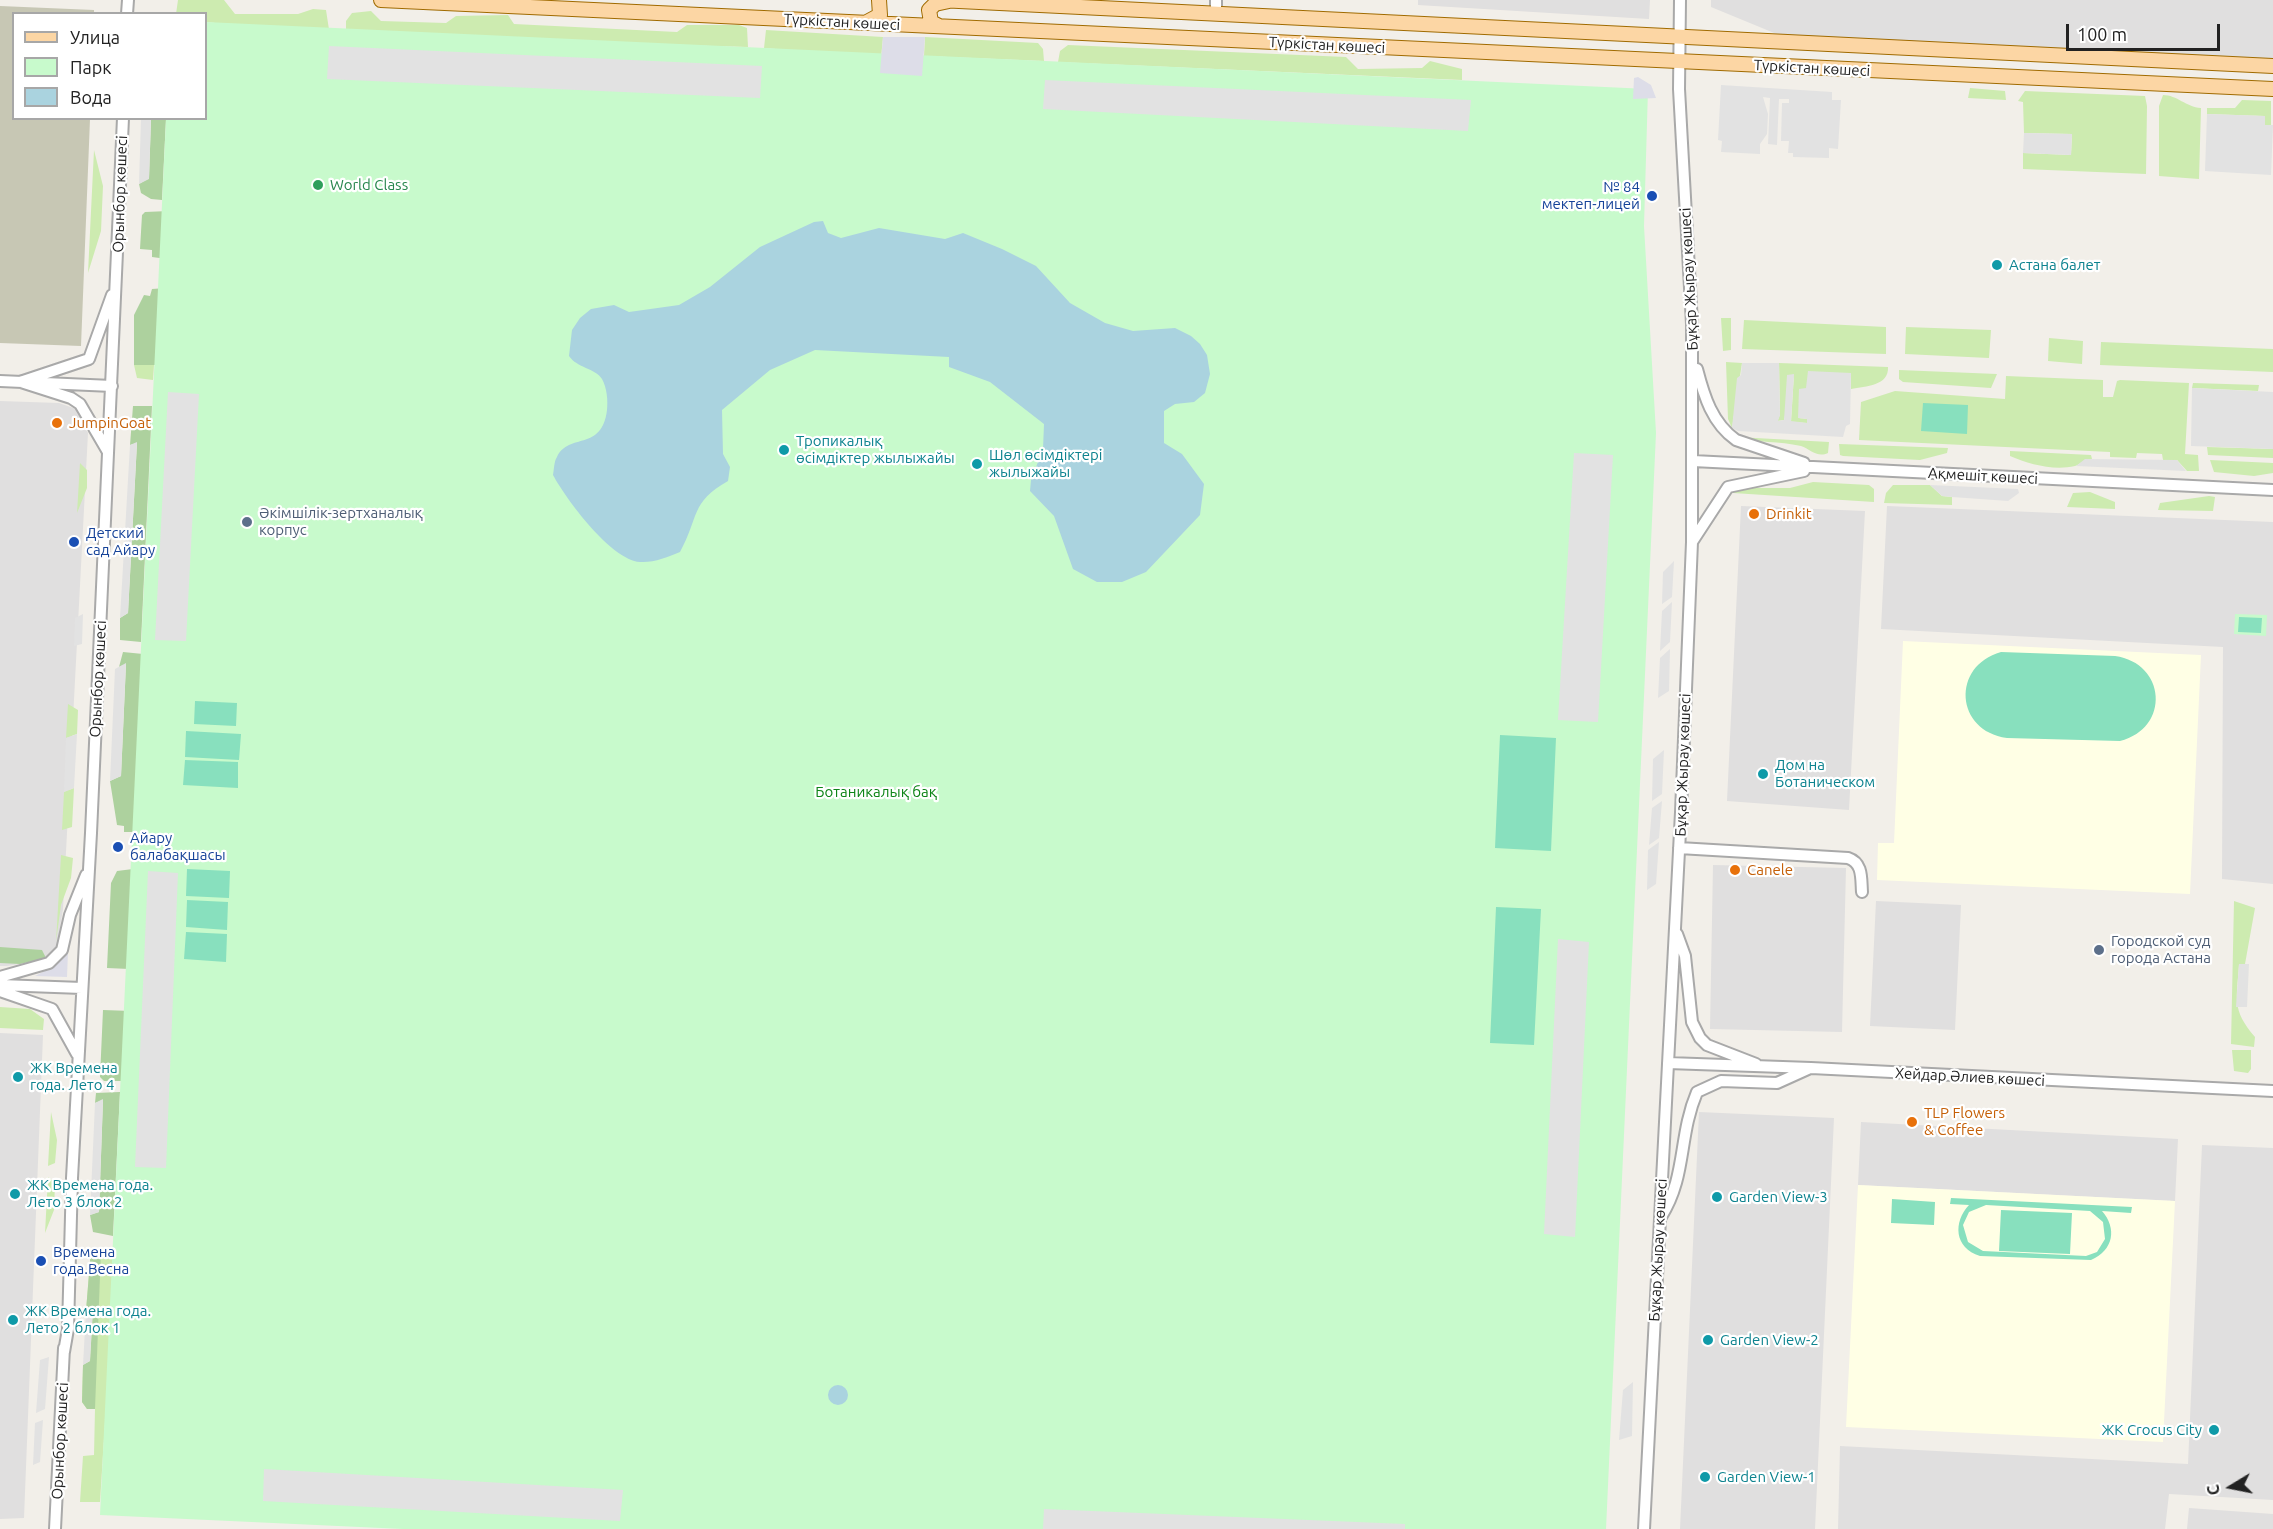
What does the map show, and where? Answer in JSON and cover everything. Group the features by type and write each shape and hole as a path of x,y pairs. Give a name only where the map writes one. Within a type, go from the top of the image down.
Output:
{"main road":[{"name":"Түркістан көшесі","path":"381,0 538,4 862,23 2273,89"},
{"path":"862,23 874,20 880,15 879,0"},
{"name":"Түркістан көшесі","path":"939,0 1216,7 1679,36 2273,66"},
{"path":"939,26 932,22 929,10 935,4 951,0"},
{"path":"2078,80 2092,77 2097,67 2096,57"},
{"path":"2125,82 2118,70 2121,63 2132,59"}],"street":[{"name":"Бұқар Жырау көшесі","path":"1644,1529 1679,848 1692,542 1693,355 1679,36 1680,0"},
{"name":"Орынбор көшесі","path":"55,1529 64,1352 68,1329 123,120"},
{"path":"20,382 88,359 116,285"},
{"path":"1693,355 1706,401 1729,435 1736,440 1816,467"},
{"path":"0,381 112,386"},
{"path":"20,382 71,398 80,404 108,453"},
{"name":"Ақмешіт көшесі","path":"1693,461 2273,490"},
{"path":"1692,542 1728,487 1816,467"},
{"path":"1679,848 1848,858 1855,860 1861,868 1862,892"},
{"path":"0,978 49,963 62,950 70,915 89,867"},
{"path":"1675,928 1685,956 1692,1022 1700,1038 1707,1045 1761,1066"},
{"path":"0,985 82,988"},
{"path":"0,991 52,1009 79,1057"},
{"name":"Хейдар Әлиев көшесі","path":"1668,1063 1810,1068 2273,1092"},
{"path":"1659,1220 1677,1187 1682,1143 1697,1092 1721,1081 1777,1083 1810,1068"}],"shaded area":[{"path":"1418,0 1650,0 1649,19 1418,5"},
{"path":"1711,0 2273,0 2273,60 1779,35 1711,7"},
{"path":"0,6 94,10 94,12 12,12 12,120 90,120 81,346 0,343"},
{"path":"883,37 925,37 922,76 880,73"},
{"path":"329,46 762,66 760,98 327,79"},
{"path":"1638,77 1651,85 1656,98 1633,99 1634,78"},
{"path":"1045,80 1471,100 1468,131 1043,109"},
{"path":"1721,85 1832,92 1832,100 1841,100 1838,149 1829,148 1829,158 1793,157 1793,153 1788,153 1789,141 1781,141 1782,103 1789,103 1789,99 1779,99 1777,145 1768,144 1770,98 1763,97 1768,114 1767,134 1760,144 1760,154 1721,152 1722,141 1718,140"},
{"path":"2207,114 2265,116 2265,125 2273,125 2271,175 2205,171"},
{"path":"141,120 151,120 149,179 139,184"},
{"path":"2024,133 2072,134 2071,155 2023,153"},
{"path":"1742,363 1779,363 1780,415 1778,421 1784,420 1787,375 1794,374 1791,421 1807,423 1807,419 1798,418 1799,389 1806,388 1808,371 1851,373 1850,424 1846,426 1843,437 1738,431 1732,428 1737,378 1741,375"},
{"path":"2192,388 2273,392 2273,449 2191,446"},
{"path":"168,392 199,394 186,641 155,640"},
{"path":"0,401 59,403 76,409 88,433 63,909 57,947 45,960 7,966 0,966"},
{"path":"137,442 128,613 120,618 130,445"},
{"path":"1574,453 1613,455 1598,722 1558,720"},
{"path":"2085,459 2177,460 2186,471 2076,466"},
{"path":"1930,485 2018,489 2019,493 2008,501 1952,497 1942,496"},
{"name":"Дом на Ботаническом","path":"1741,506 1865,511 1849,810 1727,801"},
{"path":"1887,506 2273,522 2273,884 2222,879 2223,647 1881,629"},
{"path":"1674,561 1672,597 1662,604 1663,572"},
{"path":"1672,602 1670,642 1660,651 1662,611"},
{"path":"83,614 82,644 74,646 75,618"},
{"path":"1903,641 2201,655 2190,894 1877,880 1878,843 1894,843"},
{"path":"1670,649 1669,691 1658,698 1660,658"},
{"path":"126,663 121,776 110,781 115,669"},
{"path":"77,734 74,788 64,792 66,738"},
{"path":"1664,750 1662,794 1652,801 1653,759"},
{"path":"1662,801 1659,838 1649,845 1652,808"},
{"path":"1659,842 1656,884 1647,890 1648,850"},
{"path":"1713,865 1846,868 1842,1032 1710,1029"},
{"path":"148,871 178,873 166,1168 135,1167"},
{"path":"1876,901 1961,905 1955,1030 1870,1026"},
{"path":"1558,939 1589,942 1575,1237 1544,1234"},
{"path":"68,952 67,977 35,976 56,965"},
{"path":"2239,964 2249,964 2247,1007 2236,1007"},
{"path":"0,1033 43,1035 24,1518 0,1519"},
{"path":"103,1099 99,1212 90,1215 95,1103"},
{"path":"1699,1112 1834,1118 1815,1529 1680,1529"},
{"path":"1861,1122 2178,1139 2175,1201 1858,1185"},
{"path":"2202,1145 2273,1148 2273,1500 2169,1494 2165,1529 1838,1529 1840,1446 2188,1464"},
{"path":"1858,1185 2175,1201 2163,1442 1846,1427"},
{"path":"93,1308 90,1361 83,1365 86,1311"},
{"path":"49,1357 45,1409 36,1413 40,1360"},
{"path":"1633,1382 1632,1436 1619,1440 1623,1390"},
{"path":"43,1420 40,1462 33,1465 35,1423"},
{"path":"264,1469 623,1490 620,1521 263,1501"},
{"path":"2189,1508 2273,1514 2273,1529 2187,1529"},
{"path":"1044,1509 1405,1524 1405,1529 1043,1529"}],"green space":[{"path":"178,0 224,0 235,14 298,14 313,9 326,10 330,36 207,22 207,12 176,12"},
{"path":"371,11 381,21 446,23 456,16 508,15 514,24 677,32 687,25 739,25 747,28 748,47 346,36 346,21 352,13"},
{"name":"Ботаникалық бақ","path":"207,22 1648,89 1644,226 1656,433 1606,1529 403,1529 100,1515 166,120 207,120"},
{"path":"766,30 883,37 881,58 764,48"},
{"path":"925,37 1038,43 1043,49 1044,61 924,56"},
{"path":"1068,45 1346,57 1358,69 1422,68 1430,61 1462,69 1462,80 1058,62 1060,51"},
{"path":"1970,88 2005,91 2006,100 1968,98"},
{"path":"2025,91 2145,96 2147,106 2146,174 2023,169 2023,153 2071,155 2072,134 2024,133 2023,102 2018,101"},
{"path":"2163,95 2201,108 2199,179 2159,176 2159,106"},
{"path":"2242,100 2271,101 2271,125 2264,125 2264,116 2207,114 2207,108 2235,108"},
{"path":"151,120 166,120 162,200 151,199 141,193 139,184 149,178"},
{"path":"94,150 103,186 101,231 88,273"},
{"path":"169,211 167,259 152,257 152,250 140,249 142,215 145,212"},
{"path":"166,288 163,365 134,365 134,315 144,295 150,296 152,289"},
{"path":"1721,318 1731,318 1731,350 1723,351"},
{"path":"1744,320 1886,327 1886,354 1742,349"},
{"path":"1906,327 1991,330 1989,358 1905,354"},
{"path":"2049,338 2083,341 2082,364 2048,361"},
{"path":"2101,342 2273,349 2273,372 2100,365"},
{"path":"1726,362 1742,363 1732,428 1728,419"},
{"path":"1779,363 1888,367 1885,378 1870,386 1851,389 1851,373 1806,388 1799,418 1808,419 1807,423 1791,422 1794,374 1784,420 1777,421 1780,415"},
{"path":"134,365 154,365 153,380 137,378"},
{"path":"1899,370 1997,374 1991,388 1903,382 1899,379"},
{"path":"2006,376 2103,380 2103,397 2113,397 2117,381 2120,380 2189,383 2185,454 2198,455 2199,471 2187,471 2177,460 2163,460 2162,454 2137,453 2136,458 2110,457 2110,452 1859,440 1861,402 1895,391 2005,399"},
{"path":"2193,383 2259,385 2258,391 2192,388"},
{"path":"1923,403 1968,405 1967,434 1921,431"},
{"path":"133,406 152,406 141,642 120,640 120,618 128,613 137,443 130,445"},
{"path":"1737,437 1829,442 1828,453 1820,454 1801,446 1785,443"},
{"path":"1839,444 1948,448 1947,453 1920,460 1843,456 1840,455"},
{"path":"2207,447 2273,449 2273,458 2208,455"},
{"path":"2010,451 2091,455 2092,459 2075,466 2050,467 2010,456"},
{"path":"2210,460 2273,463 2273,473 2254,476 2214,472"},
{"path":"80,463 87,470 87,488 77,513"},
{"path":"1813,482 1869,485 1874,489 1874,502 1733,493 1731,490 1790,488"},
{"path":"1893,485 1930,485 1942,496 1952,497 1952,505 1884,503 1886,493"},
{"path":"2090,492 2115,502 2115,509 2067,507 2073,493"},
{"path":"2215,497 2213,511 2158,510 2160,503"},
{"path":"2235,614 2267,615 2266,636 2234,634"},
{"path":"2239,617 2262,618 2261,633 2238,632"},
{"path":"123,652 143,654 136,832 124,832 124,826 117,825 110,781 121,776 126,664 119,667"},
{"path":"2001,652 2115,656 2132,661 2144,670 2152,683 2156,696 2154,710 2148,723 2137,734 2120,741 2007,738 1990,733 1977,724 1969,711 1966,698 1967,684 1974,670 1985,659"},
{"path":"195,701 237,703 236,726 194,724"},
{"path":"68,704 78,710 77,734 66,738"},
{"path":"186,731 241,734 239,760 185,757"},
{"path":"1500,735 1556,738 1551,851 1495,848"},
{"path":"185,760 238,762 238,788 183,785"},
{"path":"74,788 72,827 62,830 64,792"},
{"path":"61,855 73,858 71,878 61,905 56,942"},
{"path":"133,869 129,969 107,968 111,883 117,871"},
{"path":"187,869 230,871 229,898 186,896"},
{"path":"187,900 228,902 227,930 186,927"},
{"path":"2234,901 2255,908 2245,964 2239,964 2237,995 2242,1019 2255,1037 2254,1047 2231,1044"},
{"path":"1496,907 1541,909 1534,1045 1490,1043"},
{"path":"186,932 227,934 226,962 184,959"},
{"path":"0,947 42,950 46,958 20,964 0,963"},
{"path":"0,1007 30,1009 44,1019 43,1030 0,1028"},
{"path":"103,1010 131,1011 127,1081 104,1081 100,1077"},
{"path":"2232,1050 2251,1050 2251,1069 2248,1073 2234,1071"},
{"path":"120,1092 113,1236 93,1232 90,1215 99,1212 103,1100 95,1103 96,1093"},
{"path":"51,1112 57,1140 55,1163 48,1166"},
{"path":"48,1177 55,1183 54,1210 45,1233"},
{"path":"1951,1198 2132,1207 2131,1213 2102,1211 2110,1224 2111,1238 2105,1251 2091,1260 1980,1256 1965,1247 1959,1234 1960,1219 1969,1205 1950,1204","holes":["1986,1205 2090,1211 2103,1222 2105,1239 2097,1252 2086,1256 1983,1251 1968,1242 1963,1225 1969,1212"]},
{"path":"1892,1199 1935,1202 1934,1225 1891,1223"},
{"path":"2001,1210 2072,1213 2070,1254 1999,1251"},
{"path":"91,1249 116,1249 100,1502 80,1502 83,1456 94,1455 95,1409 87,1409 82,1402 83,1365 90,1361 93,1308 86,1311"},
{"path":"91,1249 101,1249 95,1409 87,1409 82,1402 83,1365 90,1361 93,1309 86,1311"}],"water":[{"path":"823,221 828,233 841,238 879,228 945,239 963,233 1036,266 1070,303 1105,323 1133,331 1175,328 1191,336 1207,355 1210,374 1205,393 1194,402 1175,404 1164,411 1164,443 1182,454 1204,484 1200,515 1146,572 1122,582 1097,582 1073,569 1054,516 1030,491 1031,480 1043,449 1044,424 990,382 949,367 949,357 815,350 770,370 722,410 723,454 730,467 728,481 707,496 701,504 680,552 655,561 640,562 628,559 616,551 590,527 553,475 556,459 562,450 599,432 607,410 607,394 602,379 569,356 572,330 580,318 591,309 614,305 629,312 679,305 710,287 760,247 814,222"},
{"path":"838,1385 845,1388 848,1395 845,1402 838,1405 831,1402 828,1395 831,1388"}],"place":[{"name":"World Class","path":"318,185"},
{"name":"№ 84 мектеп-лицей","path":"1652,196"},
{"name":"Астана балет","path":"1997,265"},
{"name":"JumpinGoat","path":"57,423"},
{"name":"Тропикалық өсімдіктер жылыжайы","path":"784,450"},
{"name":"Шөл өсімдіктері жылыжайы","path":"977,464"},
{"name":"Drinkit","path":"1754,514"},
{"name":"Әкімшілік-зертханалық корпус","path":"247,522"},
{"name":"Детский сад Айару","path":"74,542"},
{"name":"Дом на Ботаническом","path":"1763,774"},
{"name":"Айару балабақшасы","path":"118,847"},
{"name":"Canele","path":"1735,870"},
{"name":"Городской суд города Астана","path":"2099,950"},
{"name":"ЖК Времена года. Лето 4","path":"18,1077"},
{"name":"TLP Flowers & Coffee","path":"1912,1122"},
{"name":"ЖК Времена года. Лето 3 блок 2","path":"15,1194"},
{"name":"Garden View-3","path":"1717,1197"},
{"name":"Времена года.Весна","path":"41,1261"},
{"name":"ЖК Времена года. Лето 2 блок 1","path":"13,1320"},
{"name":"Garden View-2","path":"1708,1340"},
{"name":"ЖК Crocus City","path":"2214,1430"},
{"name":"Garden View-1","path":"1705,1477"}]}
